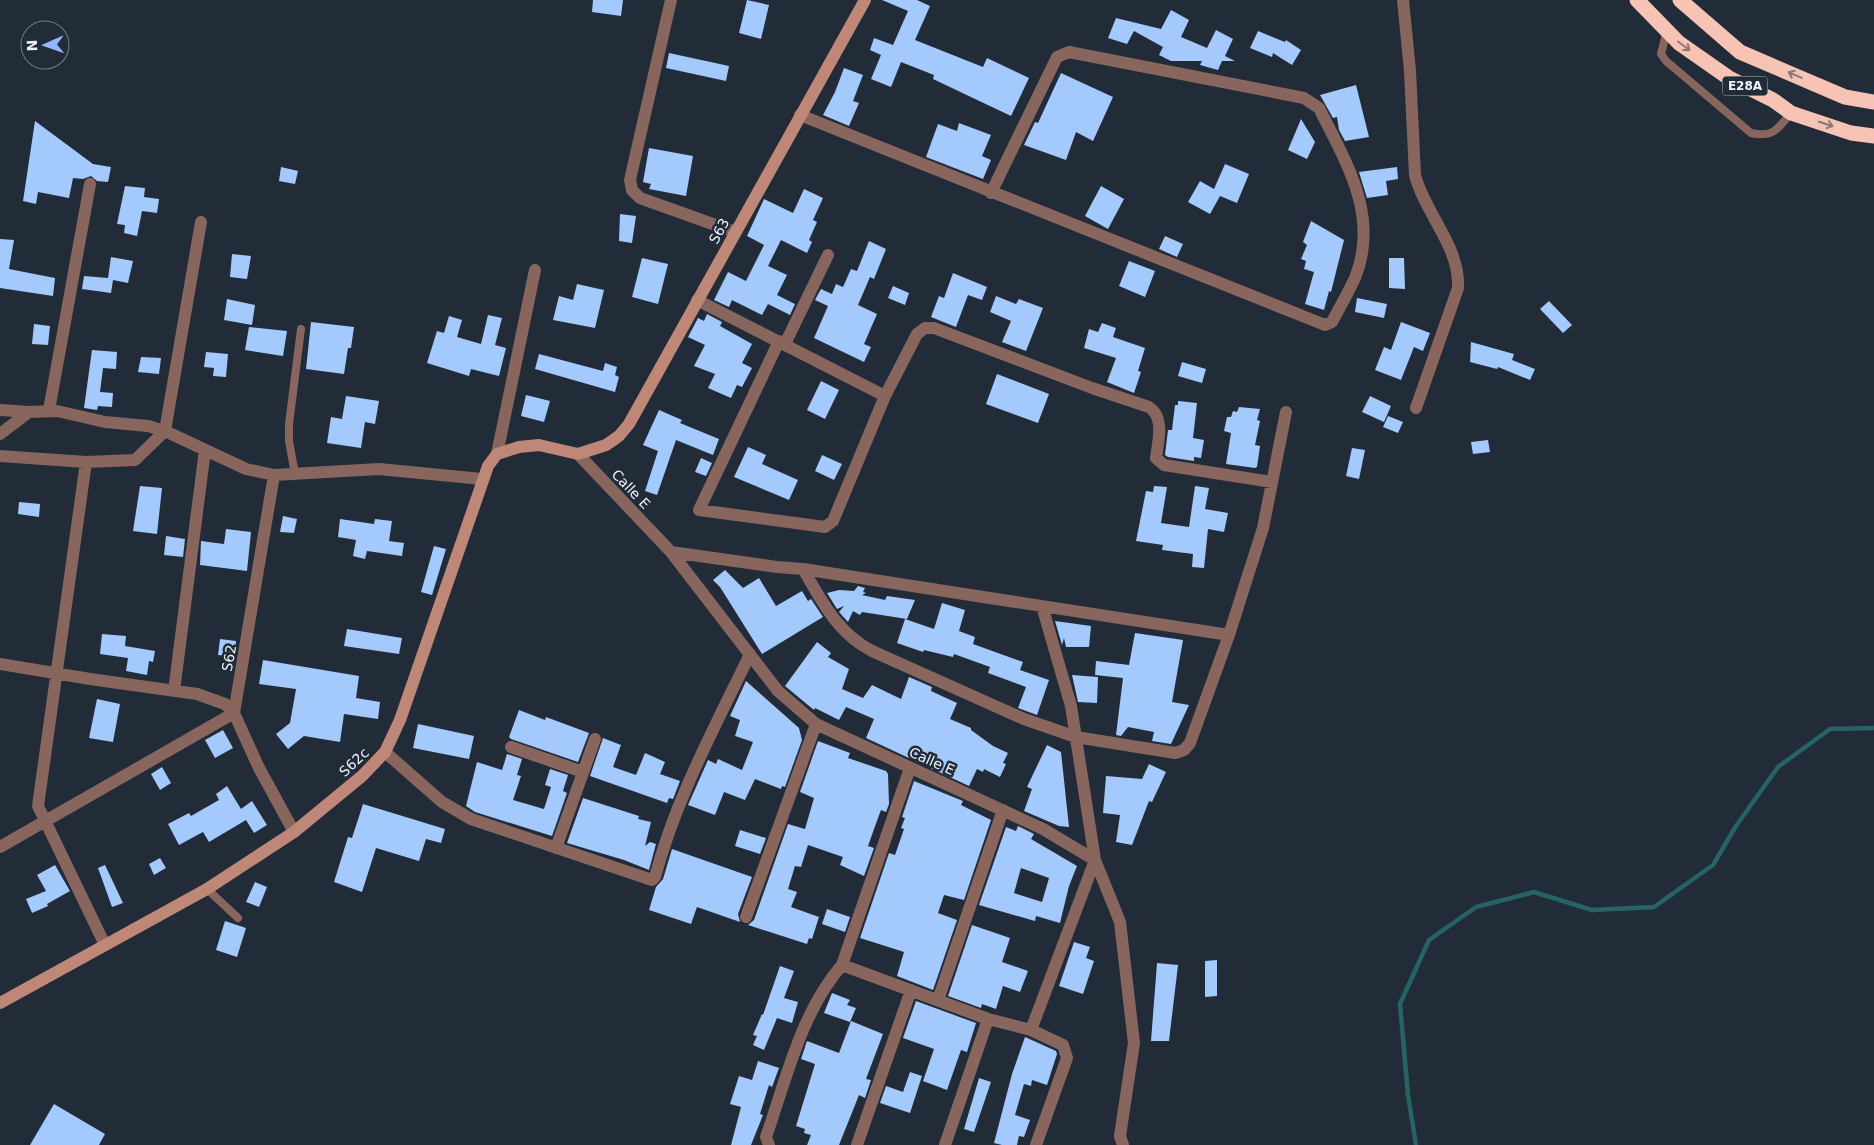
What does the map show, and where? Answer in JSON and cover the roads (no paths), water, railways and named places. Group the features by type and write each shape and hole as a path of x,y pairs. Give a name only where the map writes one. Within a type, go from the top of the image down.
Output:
{"highway":[{"name":"E28A","path":"1637,0 1679,43 1729,78 1791,112 1851,132 1874,136"},
{"name":"E28A","path":"1680,0 1740,52 1846,96 1874,102"}],"main road":[{"name":"S63","path":"578,454 606,444 619,436 629,424 865,0"},
{"path":"497,454 519,446 539,445 578,454"},
{"name":"S62c","path":"0,1002 207,890 294,832 362,776 385,752 400,720 482,478 497,454"}],"street":[{"path":"671,0 636,148 630,180 632,190 640,198 735,232"},
{"path":"1403,0 1410,71 1415,175 1419,192 1447,241 1458,276 1458,288 1416,408"},
{"path":"800,115 990,192 1326,325 1332,322 1355,277 1362,250 1364,224 1361,200 1319,108 1313,102 1304,98 1069,52 1058,57 990,192"},
{"path":"49,410 90,184"},
{"path":"0,456 86,462 135,460 165,431 201,222"},
{"path":"828,255 699,510 824,527 829,525 833,521 885,396 917,334 925,328 934,328 1092,388 1149,407 1157,414 1159,429 1156,458 1164,465 1272,482"},
{"path":"497,454 535,270"},
{"path":"697,300 885,396"},
{"path":"0,410 70,412 104,422 148,426 165,431 246,469 274,475 379,469 482,478"},
{"path":"0,434 29,412"},
{"path":"803,569 830,616 856,643 1024,719 1076,737 1175,753 1184,750 1190,743 1230,635 1263,528 1286,412"},
{"path":"174,691 205,450"},
{"name":"Calle E","path":"578,454 671,552 778,691 816,724 1042,829 1094,860"},
{"path":"86,462 55,673 38,806 105,945"},
{"name":"S62","path":"234,713 274,475"},
{"path":"671,552 803,569 1230,635"},
{"path":"1042,606 1071,706 1094,860 1120,922 1134,1043 1120,1142"},
{"path":"385,752 418,783 456,812 471,819 652,880 655,877 667,834 684,789 750,654"},
{"path":"0,664 174,691 213,698 225,704 234,713 259,768 294,832"},
{"path":"0,847 234,713"},
{"path":"746,917 816,724"},
{"path":"556,848 595,739"},
{"path":"511,746 583,772"},
{"path":"769,1145 766,1137 800,1040 824,989 842,965 910,768"},
{"path":"938,1000 1003,810"},
{"path":"1031,1030 1094,860"},
{"path":"842,965 988,1019 1031,1030 1063,1045 1066,1058 1036,1145"},
{"path":"857,1145 911,990"},
{"path":"945,1145 988,1019"}],"lane":[{"path":"1667,30 1661,54 1666,61 1751,134 1773,134 1791,112"},
{"path":"295,474 289,441 289,424 301,329"},
{"path":"207,890 238,918"}],"waterway":[{"path":"1416,1145 1408,1095 1400,1004 1429,940 1476,907 1534,892 1592,910 1654,907 1713,865 1736,826 1778,767 1830,729 1874,728"}]}
